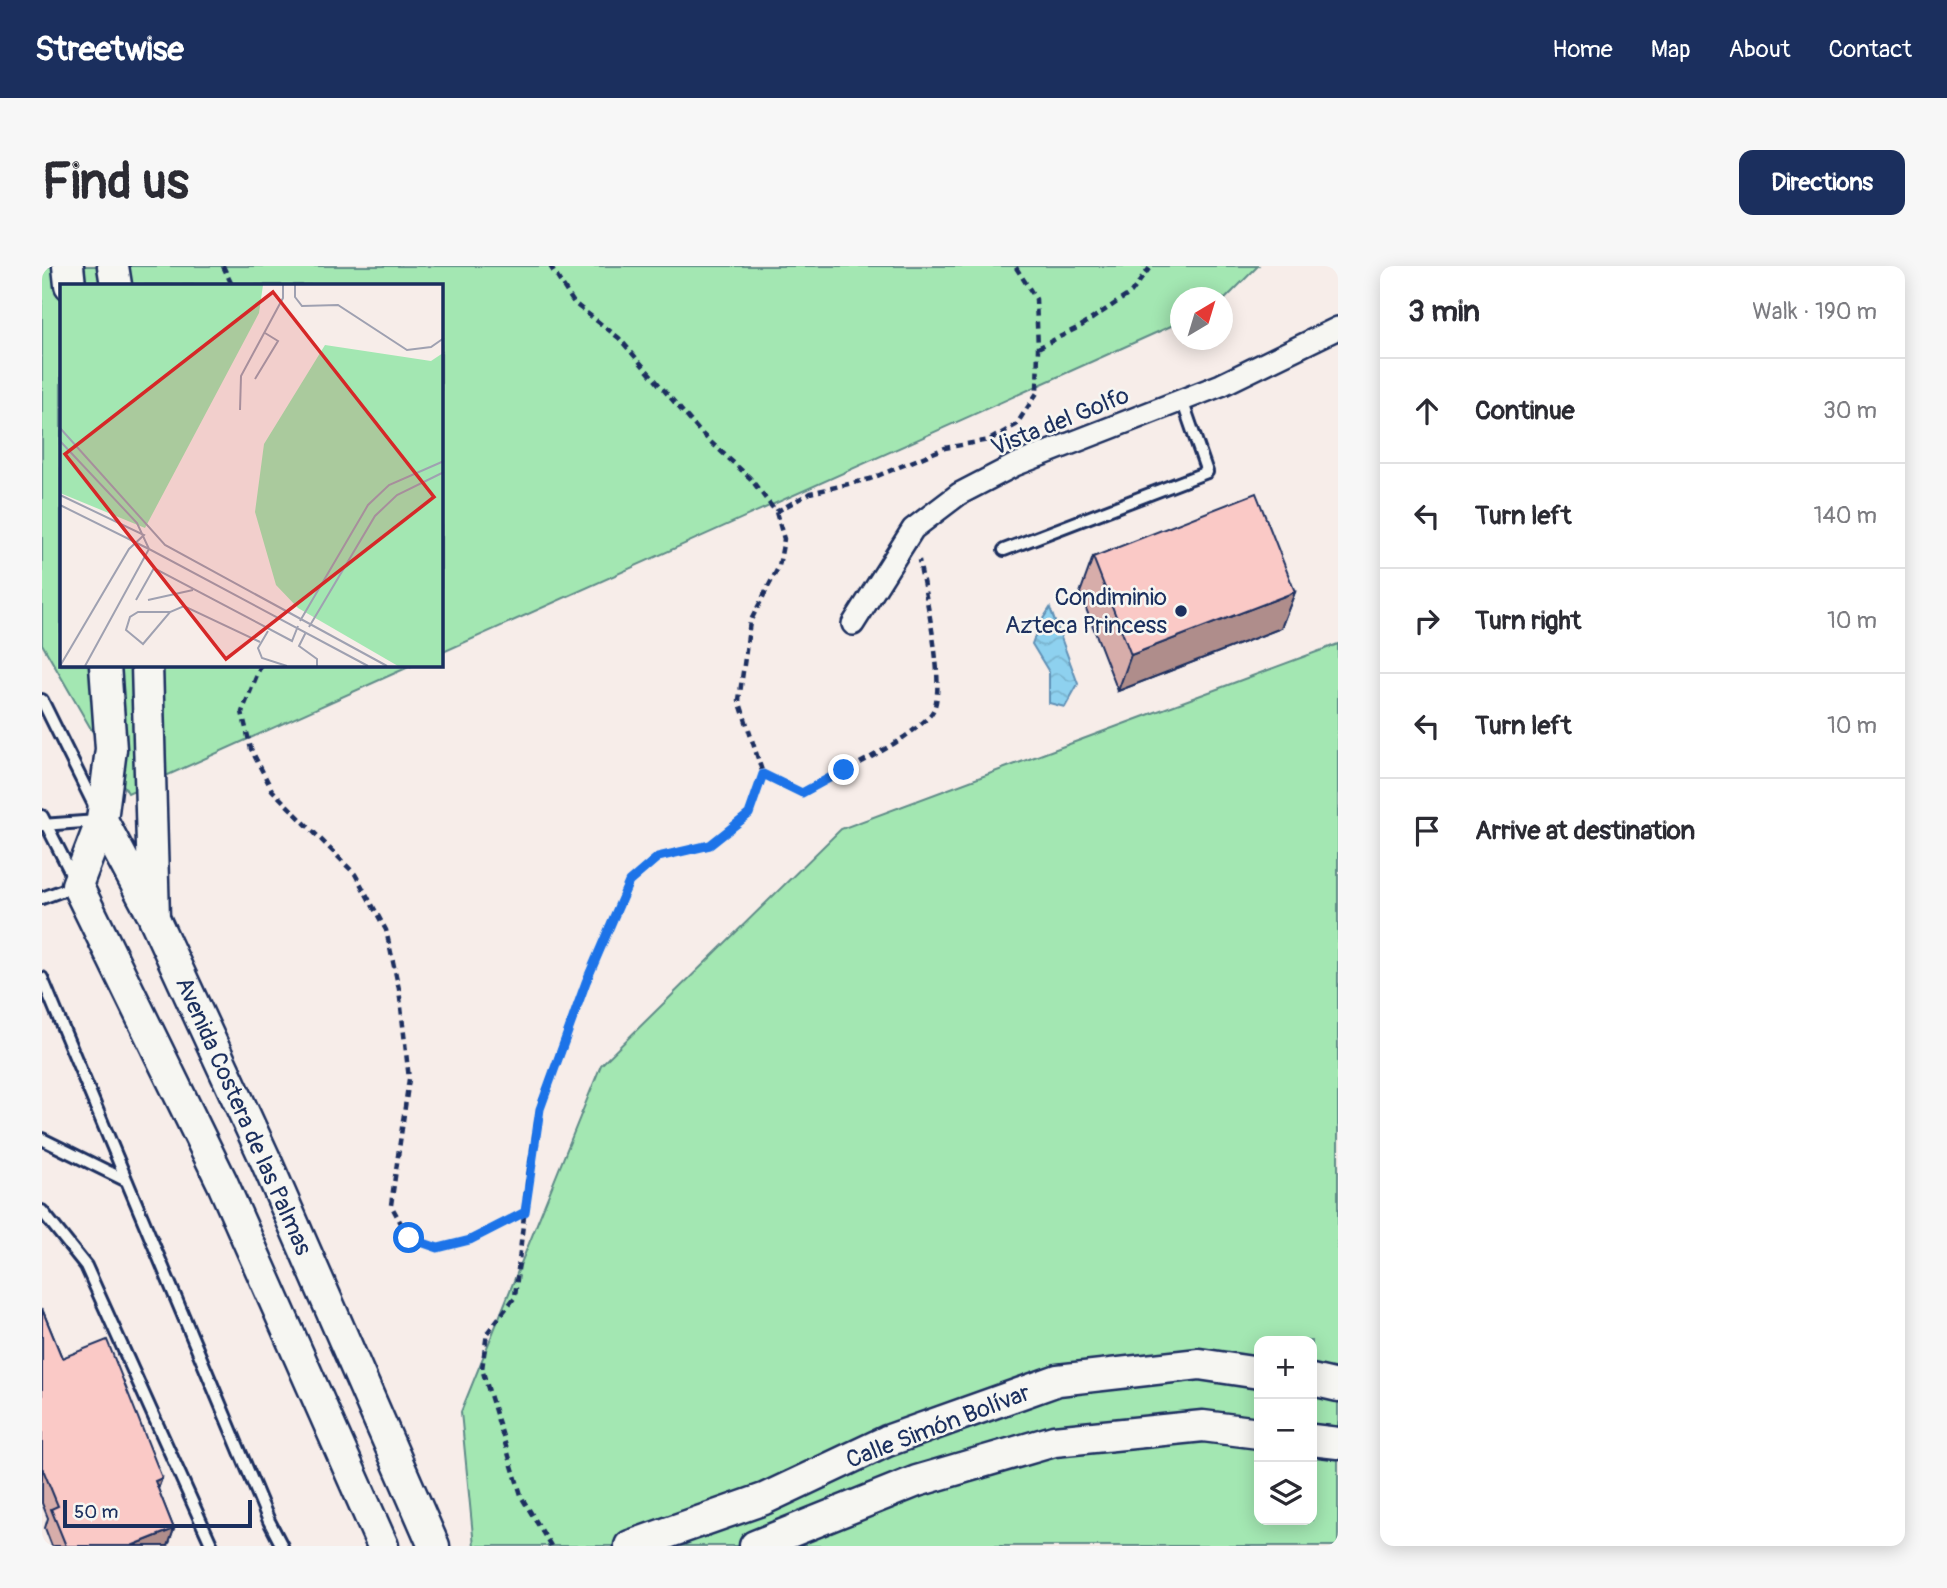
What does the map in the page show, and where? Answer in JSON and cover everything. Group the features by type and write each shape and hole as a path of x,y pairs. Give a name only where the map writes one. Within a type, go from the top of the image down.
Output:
{"main road":[{"path":"68,266 71,284"},
{"path":"113,266 116,284"},
{"path":"77,885 102,820 111,749 105,667"},
{"name":"Avenida Costera de las Palmas","path":"146,667 154,918 435,1546"},
{"path":"102,820 154,918"},
{"name":"Avenida Costera de las Palmas","path":"77,885 222,1182 383,1546"},
{"path":"222,1182 265,1161"},
{"name":"Calle Simón Bolívar","path":"630,1546 764,1499 887,1441 1058,1380 1199,1364 1254,1372"},
{"path":"1317,1381 1338,1386"},
{"name":"Calle Simón Bolívar","path":"755,1546 917,1481 1054,1441 1203,1426 1254,1432"},
{"path":"1317,1441 1338,1443"}],"street":[{"name":"Vista del Golfo","path":"853,625 913,528 959,494 1015,465 1182,400 1338,328"}],"lane":[{"path":"1004,550 1207,472 1182,400"},
{"path":"42,700 102,820 43,822"},
{"name":"Avenida Costera de las Palmas","path":"43,822 77,885"},
{"path":"42,898 77,885"},
{"path":"42,978 282,1546"},
{"path":"42,1139 127,1181"},
{"path":"42,1211 86,1266 212,1546"}],"path":[{"path":"223,266 232,284"},
{"path":"550,266 573,303 619,338 701,433 750,478 776,512 784,539 779,566 750,622 739,700 763,774 749,814 710,845 658,857 629,882 586,982 540,1109 515,1297 487,1334 482,1370 522,1498 551,1546"},
{"path":"776,512 810,493 870,480 945,447 989,440 1016,425 1037,393 1038,348 1036,299 1015,266"},
{"path":"1038,348 1081,326 1131,293 1151,266"},
{"path":"763,774 802,793 898,739 933,713 940,685 913,528"},
{"path":"260,667 242,712 251,749 272,790 355,874 386,930 399,989 409,1079 391,1205 409,1238 438,1248 470,1240 525,1212"}],"green space":[{"path":"42,266 1258,266 1233,291 1233,287 1170,287 1170,326 443,652 443,284 60,284 60,667 409,667 128,793 42,644"},
{"path":"1338,644 1338,1546 474,1546 461,1412 601,1065 841,829"}],"water":[{"path":"1050,608 1078,684 1065,707 1049,703 1049,672 1032,644 1039,625"}],"building":[{"name":"Condiminio Azteca Princess","path":"1256,493 1295,592 1131,655 1093,557"},
{"path":"42,1309 62,1358 107,1340 162,1478 155,1481 174,1529 131,1546 66,1546 51,1509 58,1506 42,1467"}],"place":[{"name":"Condiminio Azteca Princess","path":"1181,611"}],"route":[{"path":"409,1238 438,1248 470,1240 525,1212 527,1179 540,1109 586,982 629,882 658,857 710,845 749,814 763,774 802,793 844,770"}]}
